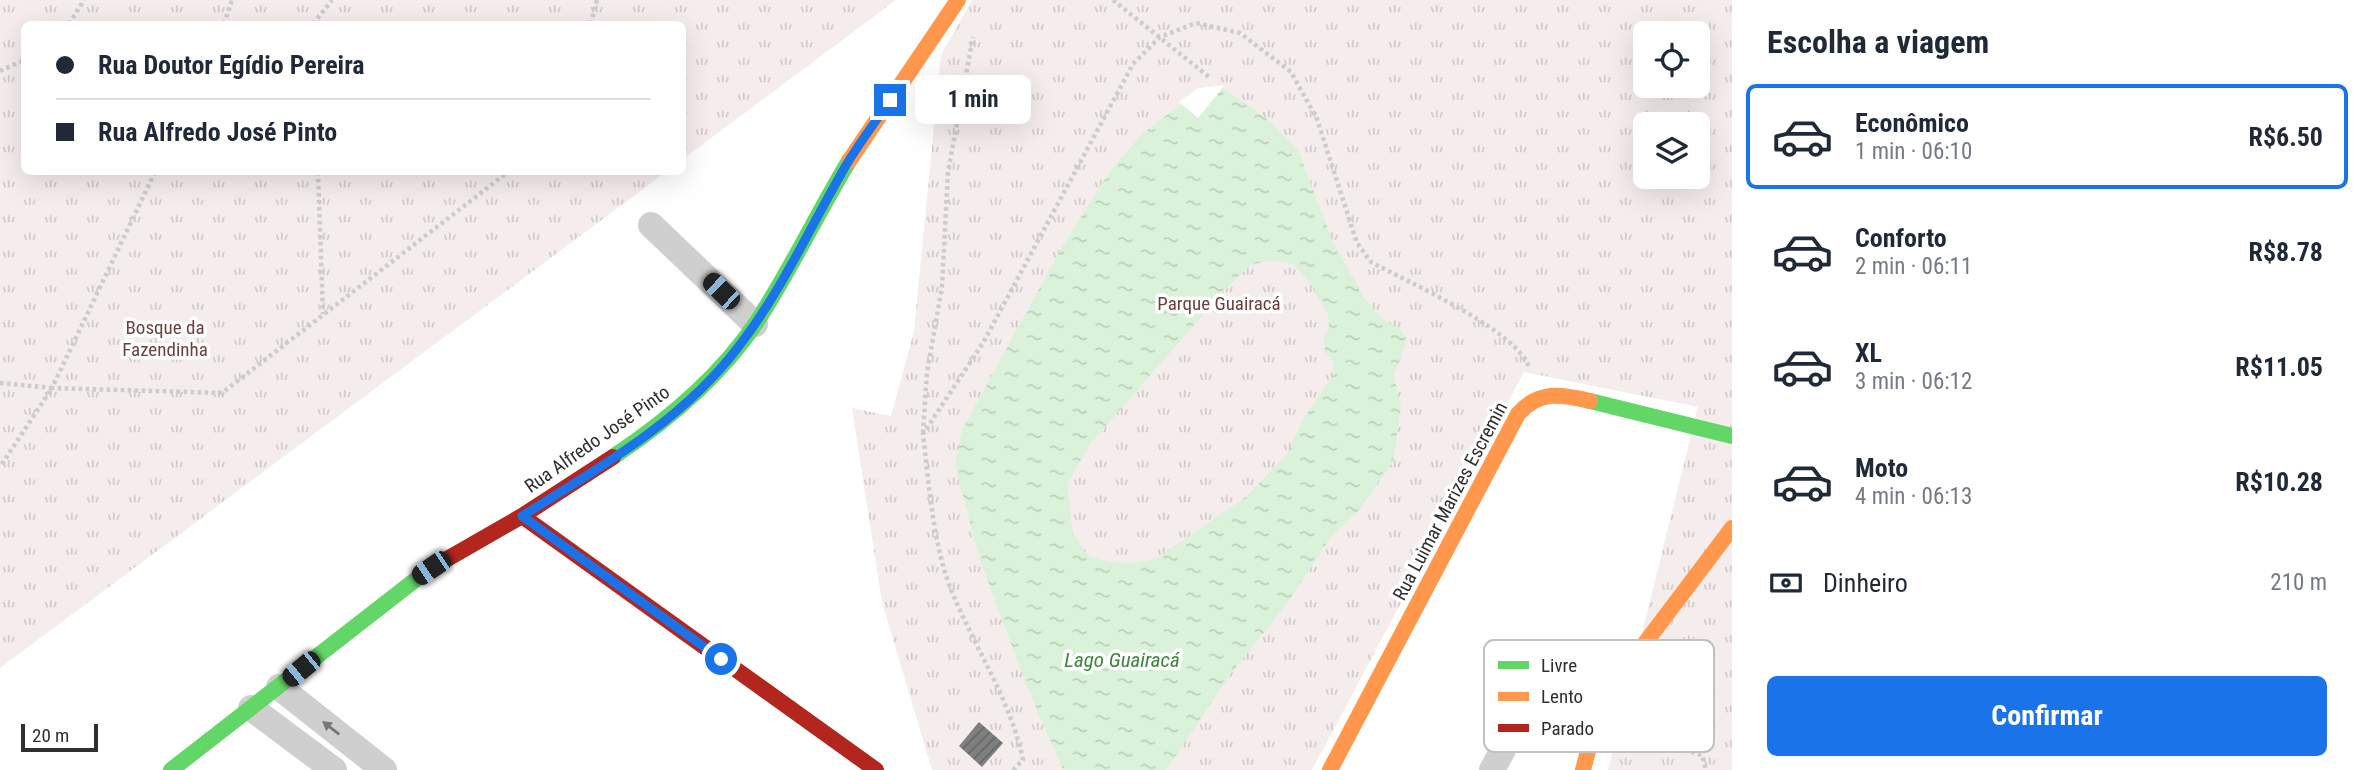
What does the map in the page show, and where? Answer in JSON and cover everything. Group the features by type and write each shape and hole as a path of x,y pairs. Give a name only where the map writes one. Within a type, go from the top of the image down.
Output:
{"street":[{"name":"Rua Alfredo José Pinto","path":"171,770 410,582 626,450 689,402 738,348 755,324 848,162 958,0"},
{"path":"651,225 755,324"},
{"name":"Rua Luimar Marizes Escremin","path":"1330,770 1518,414 1537,396 1563,394 1732,436"},
{"path":"522,516 876,770"},
{"path":"1646,640 1732,528"},
{"path":"279,687 384,770"},
{"path":"251,708 334,770"},
{"path":"1492,770 1502,752"},
{"path":"1583,770 1588,752"}],"path":[{"path":"71,21 84,0"},
{"path":"225,21 232,0"},
{"path":"315,21 332,0"},
{"path":"593,21 597,0"},
{"path":"1113,0 1209,77"},
{"path":"923,434 983,342 1133,64 1160,37 1196,23 1240,33 1291,72 1317,118 1357,243 1371,261 1506,336 1527,361 1537,396"},
{"path":"975,27 948,172 942,287 927,372 923,434 933,512 951,590 1017,727 1023,760 1013,770"},
{"path":"0,71 21,61"},
{"path":"0,467 52,388 154,175"},
{"path":"318,175 323,315"},
{"path":"0,383 52,388 222,393 504,175"},
{"path":"1692,752 1702,755 1706,770"}],"green space":[{"name":"Bosque da Fazendinha","path":"0,0 896,0 686,157 686,21 21,21 21,175 662,175 0,668"},
{"name":"Parque Guairacá","path":"972,0 1732,0 1732,770 1608,770 1612,752 1714,752 1714,640 1640,640 1698,407 1524,372 1312,770 932,770 882,602 852,408 891,416 914,331 941,55"}],"water":[{"name":"Lago Guairacá","path":"1223,88 1267,119 1299,152 1332,240 1364,298 1382,319 1400,329 1407,338 1394,375 1401,407 1393,462 1357,512 1330,538 1286,605 1232,672 1166,770 1063,770 1026,684 978,554 955,464 962,430 1062,247 1110,171 1143,133 1199,91","holes":["1271,260 1293,264 1308,280 1328,314 1325,351 1333,362 1334,374 1304,418 1287,454 1247,496 1156,559 1132,563 1110,562 1088,556 1073,534 1067,484 1090,444 1223,292 1250,265"]}],"pier":[{"path":"1225,85 1198,118 1179,102 1198,88"}],"building":[{"path":"979,722 1003,743 982,767 959,746"}],"traffic: fast":[{"path":"613,457 653,429 691,397 726,362 756,323 849,161"},
{"path":"1590,401 1732,436"},
{"path":"171,770 428,570"}],"traffic: slow":[{"path":"849,161 958,0"},
{"path":"1330,770 1518,414 1542,397 1560,396 1590,401"},
{"path":"1647,640 1732,528"},
{"path":"1583,770 1588,752"}],"traffic: jam":[{"path":"428,570 522,516 613,457"},
{"path":"522,516 876,770"}],"route":[{"path":"721,659 522,516 626,450 657,427 689,402 738,348 771,300 848,162 890,100"}]}
